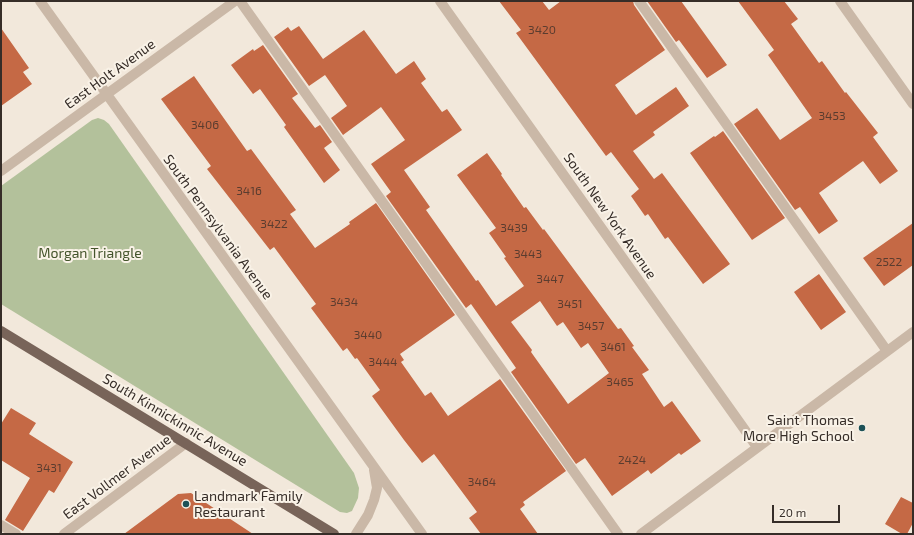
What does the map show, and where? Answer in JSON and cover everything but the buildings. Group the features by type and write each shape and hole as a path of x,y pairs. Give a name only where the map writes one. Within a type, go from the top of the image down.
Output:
{"main road":[{"name":"South Kinnickinnic Avenue","path":"1,331 334,534"}],"street":[{"name":"South Pennsylvania Avenue","path":"40,1 422,534"},
{"name":"East Holt Avenue","path":"1,171 235,1"},
{"path":"240,1 618,534"},
{"name":"South New York Avenue","path":"440,1 758,447"},
{"path":"639,1 887,351"},
{"path":"840,1 913,104"},
{"path":"641,534 913,332"},
{"name":"East Vollmer Avenue","path":"64,534 186,443"},
{"name":"South Pennsylvania Avenue","path":"356,534 368,515 374,500 376,488 374,468"},
{"path":"1,525 16,534"}],"green space":[{"name":"Morgan Triangle","path":"98,118 109,124 354,473 359,488 358,498 352,511 347,513 340,512 1,304 1,186 92,120"}],"place":[{"name":"Saint Thomas More High School","path":"862,428"},
{"name":"Landmark Family Restaurant","path":"186,504"}]}
